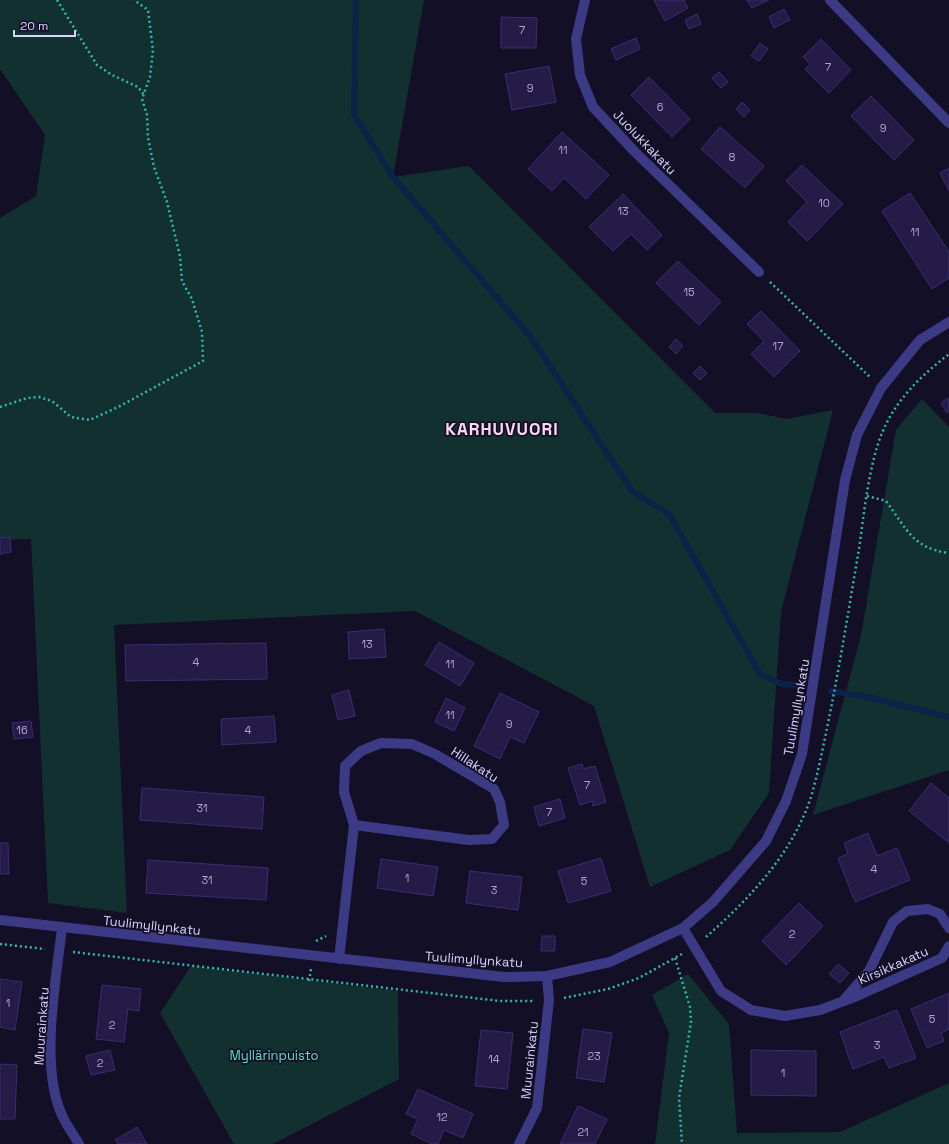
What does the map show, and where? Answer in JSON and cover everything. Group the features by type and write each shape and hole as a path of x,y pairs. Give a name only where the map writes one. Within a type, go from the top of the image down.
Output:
{"street":[{"name":"Juolukkakatu","path":"585,0 576,39 580,75 593,107 635,152 759,272"},
{"path":"830,0 949,123"},
{"name":"Tuulimyllynkatu","path":"0,920 504,977 547,976 610,962 683,928 713,902 766,841 786,801 802,754 845,480 857,435 881,388 920,340 949,322"},
{"name":"Hillakatu","path":"339,959 354,825 344,792 345,766 361,751 381,743 412,744 435,754 494,788 500,802 504,825 492,838 469,840 354,825"},
{"name":"Kirsikkakatu","path":"843,1001 869,971 894,922 907,911 928,909 940,914 949,928"},
{"name":"Muurainkatu","path":"62,928 51,1034 50,1069 60,1112 79,1144"},
{"name":"Kirsikkakatu","path":"683,928 721,991 751,1010 785,1016 820,1010 857,996 942,958 949,946"},
{"name":"Muurainkatu","path":"520,1144 537,1108 549,1000 547,976"}],"path":[{"path":"57,0 97,65 138,88 144,95"},
{"path":"0,407 27,398 39,397 52,401 71,417 90,420 120,406 203,361 202,332 192,299 182,281 180,256 167,202 154,167 148,138 147,114 142,99 150,77 154,50 148,10 134,0"},
{"path":"759,272 881,388"},
{"path":"0,944 500,1002 549,1000 608,989 639,978 694,947 731,915 761,884 783,852 800,823 810,797 840,665 867,496 882,433 901,398 924,374 949,354"},
{"path":"867,496 886,501 912,538 934,551 949,553"},
{"path":"675,958 690,1007 691,1022 679,1098 682,1144"}],"green space":[{"path":"0,0 424,0 393,177 469,166 715,413 758,413 786,419 833,410 781,612 769,793 730,850 650,887 594,706 415,611 114,625 127,913 48,903 31,539 0,540 0,218 36,196 45,135 0,69"},
{"path":"922,399 949,427 949,770 813,815 861,635 896,430"},
{"name":"Myllärinpuisto","path":"191,966 398,991 399,1079 273,1144 234,1144 160,1013"},
{"path":"688,974 729,1024 737,1133 840,1132 949,1083 949,1144 655,1144 669,1033 652,995"}],"building":[{"path":"654,0 684,0 688,8 665,21"},
{"path":"747,0 769,0 752,8"},
{"path":"784,9 790,20 774,28 769,17"},
{"path":"697,14 701,24 689,29 685,20"},
{"path":"501,17 537,18 536,48 501,48"},
{"path":"636,38 640,49 616,60 611,49"},
{"path":"821,39 851,70 829,93 805,69 810,64 803,57"},
{"path":"760,43 768,49 759,61 751,56"},
{"path":"549,66 556,102 512,110 505,74"},
{"path":"719,72 728,82 721,88 712,78"},
{"path":"649,77 690,119 672,137 631,95"},
{"path":"871,96 914,140 894,160 851,116"},
{"path":"742,102 750,110 744,117 736,109"},
{"path":"720,127 764,166 745,188 701,149"},
{"path":"562,132 609,175 586,199 564,178 552,191 528,169"},
{"path":"802,165 843,204 807,241 788,222 807,202 786,181"},
{"path":"949,168 949,191 940,173"},
{"path":"910,193 949,252 949,278 932,289 882,211"},
{"path":"623,194 662,235 647,250 631,234 613,251 589,227"},
{"path":"678,261 721,302 699,325 656,283"},
{"path":"761,311 800,351 774,377 751,354 764,341 747,324"},
{"path":"676,339 683,346 676,354 669,347"},
{"path":"700,366 707,373 700,380 693,373"},
{"path":"948,398 949,411 947,413 941,403"},
{"path":"10,537 11,552 0,554 0,538"},
{"path":"384,629 386,657 349,659 348,632"},
{"path":"439,642 474,663 460,686 425,665"},
{"path":"266,643 267,679 126,681 125,645"},
{"path":"349,690 355,716 338,720 332,695"},
{"path":"500,693 539,712 524,743 510,737 500,759 474,746"},
{"path":"446,698 465,708 454,731 435,722"},
{"path":"274,716 276,742 222,745 221,719"},
{"path":"31,721 33,737 14,739 12,723"},
{"path":"582,764 583,769 595,766 606,802 593,806 592,801 580,805 568,768"},
{"path":"931,783 949,798 949,843 909,811"},
{"path":"142,788 264,797 262,829 140,820"},
{"path":"560,799 565,818 539,826 534,807"},
{"path":"868,833 877,856 897,848 910,880 855,902 838,858 848,854 844,843"},
{"path":"0,843 8,843 9,874 0,874"},
{"path":"601,858 611,891 568,903 558,871"},
{"path":"381,859 438,867 433,896 377,888"},
{"path":"148,860 268,868 266,900 146,893"},
{"path":"470,871 522,877 518,910 466,903"},
{"path":"799,903 823,926 786,965 762,941"},
{"path":"542,936 555,936 555,951 541,951"},
{"path":"838,964 849,973 840,983 829,974"},
{"path":"0,979 22,982 15,1030 0,1027"},
{"path":"102,985 141,989 139,1011 128,1009 124,1042 96,1039"},
{"path":"949,993 949,1029 941,1033 944,1041 927,1048 911,1009"},
{"path":"897,1010 916,1058 889,1068 884,1057 853,1069 840,1032"},
{"path":"583,1029 612,1033 604,1082 576,1078"},
{"path":"481,1030 513,1033 507,1089 475,1086"},
{"path":"110,1050 115,1070 91,1075 86,1056"},
{"path":"751,1050 816,1051 816,1096 751,1095"},
{"path":"0,1064 17,1065 15,1119 0,1119"},
{"path":"418,1089 473,1114 463,1138 444,1130 438,1144 432,1144 411,1134 418,1119 406,1114"},
{"path":"578,1106 607,1119 595,1144 560,1144"},
{"path":"137,1127 147,1144 118,1144 115,1140"}],"waterway":[{"path":"356,0 354,115 393,177 530,336 632,491 669,514 760,674 782,684 794,685"},
{"path":"831,691 863,696 949,717"}],"district":[{"name":"KARHUVUORI","path":"502,429"}]}
